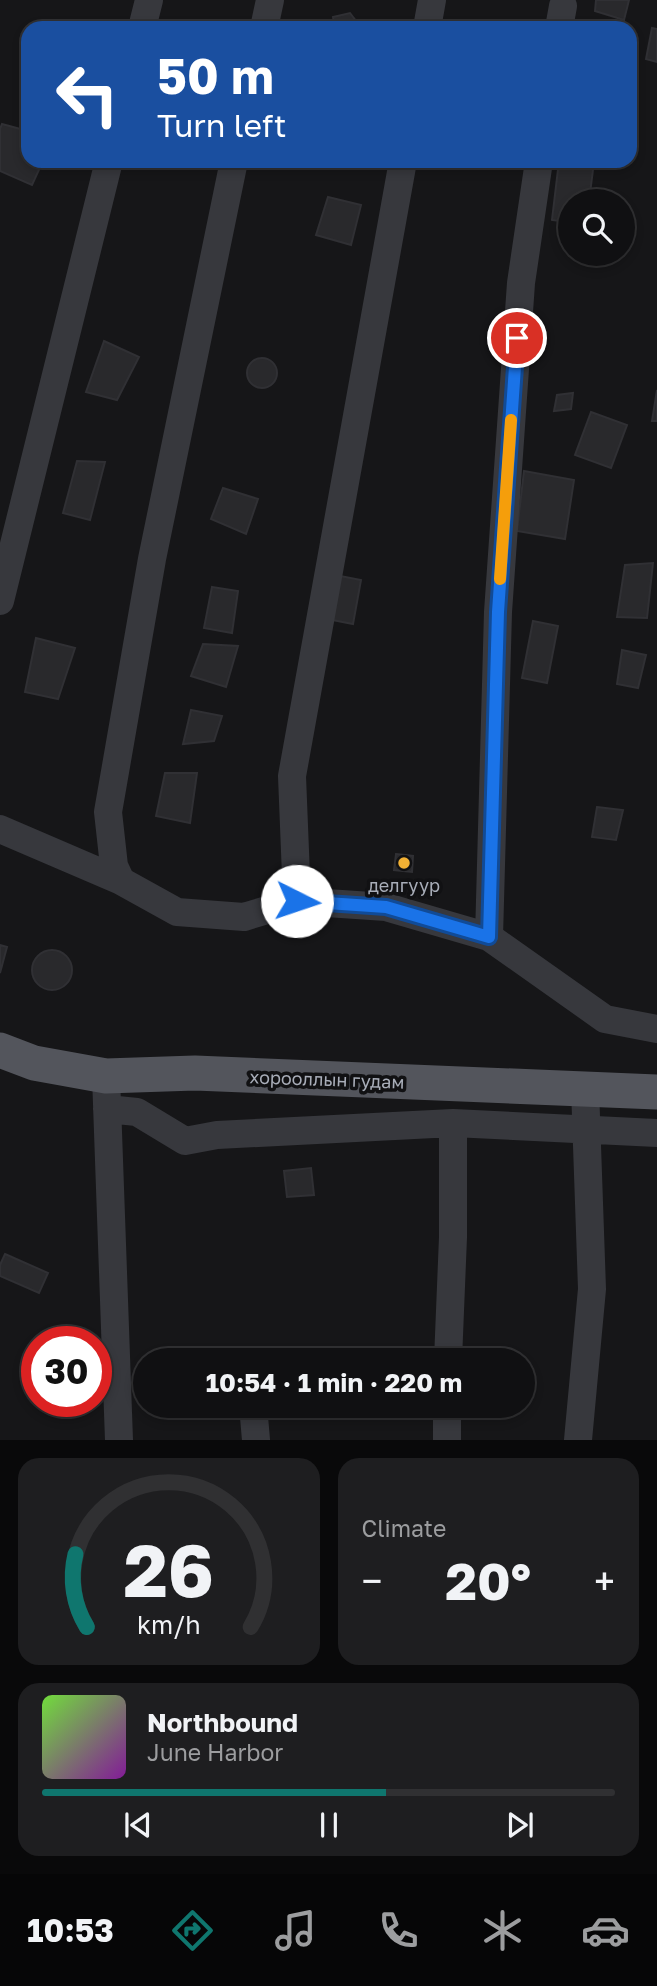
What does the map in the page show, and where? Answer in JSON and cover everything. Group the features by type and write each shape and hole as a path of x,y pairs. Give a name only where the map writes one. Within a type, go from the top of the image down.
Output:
{"main road":[{"name":"хорооллын гудам","path":"0,1050 107,1092 194,1073 657,1092"}],"street":[{"path":"144,21 149,0"},
{"path":"266,21 270,0"},
{"path":"428,21 432,0"},
{"path":"0,601 106,168"},
{"path":"121,881 114,866 108,812 152,559 233,168"},
{"path":"297,901 292,776 402,168"},
{"path":"489,937 499,599 521,283 538,168"},
{"path":"0,829 121,881 177,912 244,917 297,901 386,907 489,937 605,1019 657,1029"},
{"path":"578,1440 592,1289 585,1088"},
{"path":"107,1092 185,1141 217,1135 453,1123 657,1133"},
{"path":"107,1092 119,1440"},
{"path":"448,1348 453,1237 453,1123"},
{"path":"254,1418 256,1440"},
{"path":"447,1418 447,1440"}],"building":[{"path":"596,0 629,0 624,20 595,11"},
{"path":"350,13 356,21 334,21 333,17"},
{"path":"652,28 657,29 657,62 646,59"},
{"path":"2,124 21,129 21,168 40,168 32,185 0,171"},
{"path":"558,168 593,168 591,189 558,189 558,221 552,220"},
{"path":"328,197 361,205 351,245 316,235"},
{"path":"104,341 139,357 117,400 86,392"},
{"path":"262,358 273,362 277,373 273,384 262,388 251,384 247,373 251,362"},
{"path":"657,390 657,421 652,421"},
{"path":"573,393 571,409 554,411 557,395"},
{"path":"591,412 627,425 611,468 575,455"},
{"path":"77,461 105,462 90,520 63,513"},
{"path":"524,471 574,480 565,539 517,531"},
{"path":"223,488 258,499 246,534 211,519"},
{"path":"653,563 647,618 617,617 625,565"},
{"path":"335,575 361,580 353,624 327,619"},
{"path":"212,587 238,591 232,633 204,628"},
{"path":"533,621 558,626 547,683 522,678"},
{"path":"36,638 75,648 58,699 25,692"},
{"path":"203,644 238,646 226,687 191,676"},
{"path":"622,650 646,655 638,688 617,684"},
{"path":"191,710 222,716 214,741 183,744"},
{"path":"165,773 197,773 190,823 156,816"},
{"path":"597,807 623,810 616,840 592,837"},
{"name":"делгуур","path":"396,854 413,856 412,872 394,870"},
{"path":"0,945 7,947 0,973"},
{"path":"52,950 66,956 72,970 66,984 52,990 38,984 32,970 38,956"},
{"path":"311,1168 314,1195 287,1197 284,1171"},
{"path":"5,1254 48,1273 39,1293 0,1276 0,1265"}],"slow traffic":[{"path":"500,579 511,420"}],"place":[{"name":"делгуур","path":"404,863"}],"route":[{"path":"297,901 386,907 489,937 498,612 517,338"}]}
